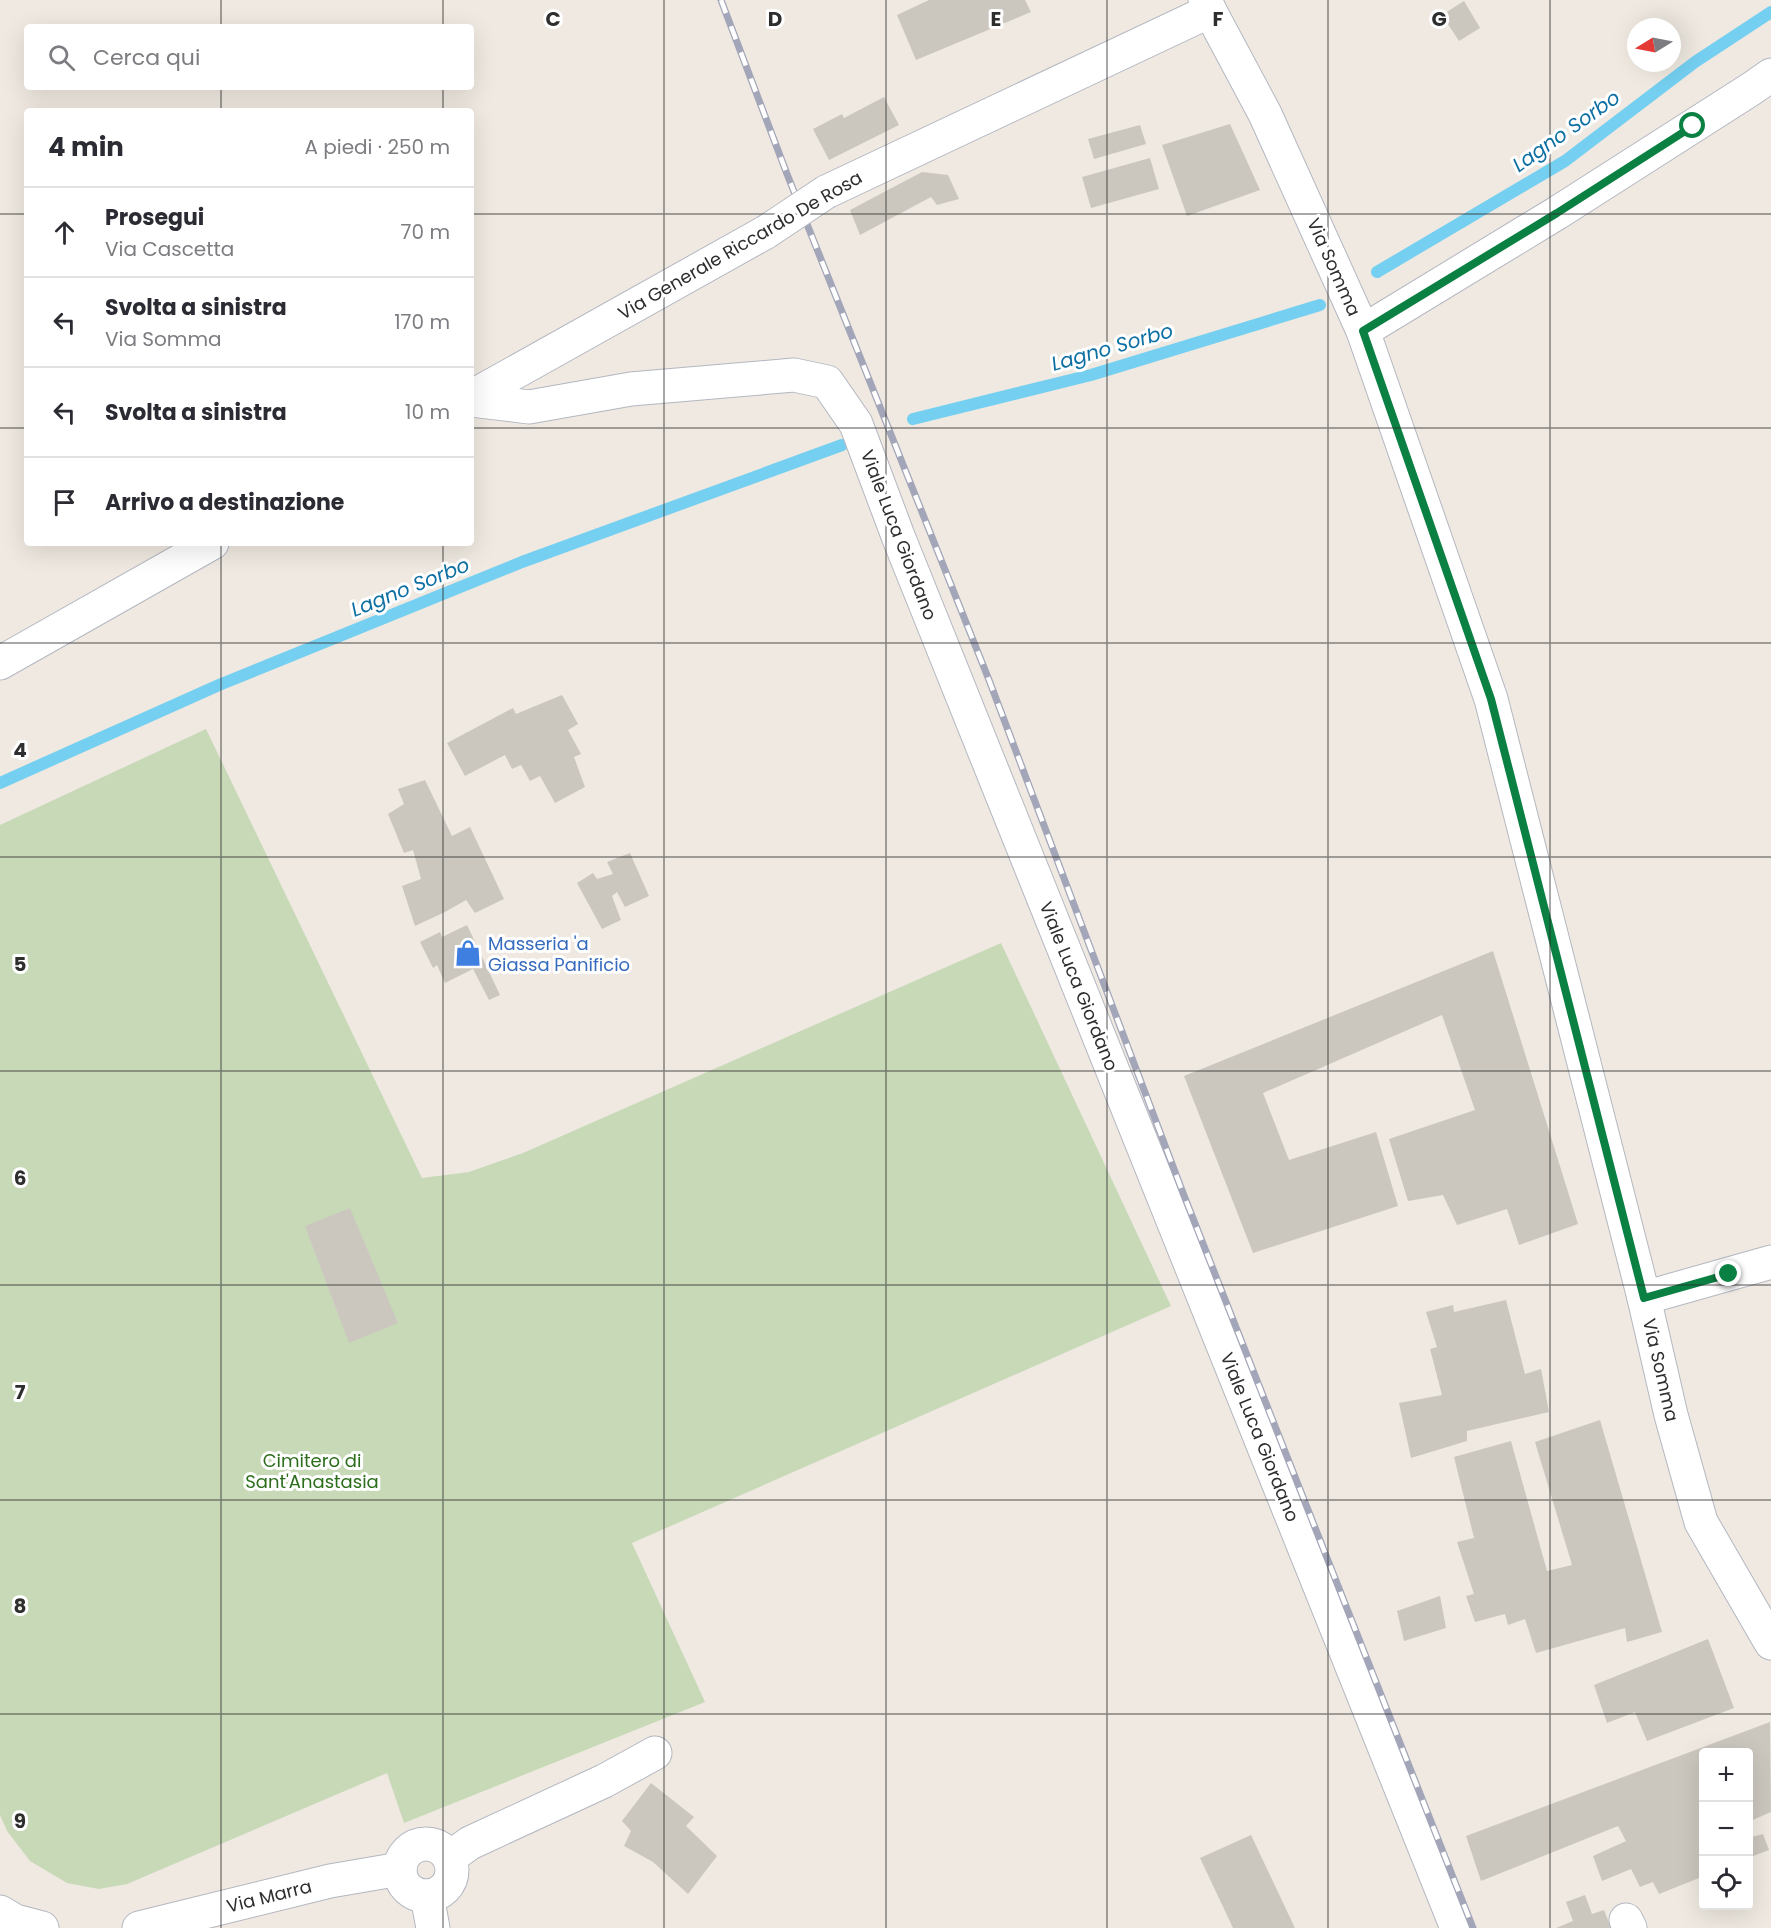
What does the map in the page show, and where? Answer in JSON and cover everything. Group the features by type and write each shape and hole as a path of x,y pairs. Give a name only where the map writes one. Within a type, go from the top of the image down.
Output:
{"street":[{"name":"Via Generale Riccardo De Rosa","path":"474,396 766,232 826,192 1208,5"},
{"name":"Via Somma","path":"1208,5 1265,114 1363,331 1491,699 1644,1298 1671,1415 1701,1522 1770,1640"},
{"path":"1363,331 1557,213 1771,75"},
{"name":"Viale Luca Giordano","path":"474,398 529,407 631,389 794,375 827,382 856,424 902,547 1457,1928"},
{"path":"0,663 207,546"},
{"path":"1644,1298 1771,1262"},
{"path":"449,1858 470,1843 604,1781 655,1753"},
{"path":"420,1844 437,1846 449,1858 452,1866 448,1883 443,1890 427,1896 411,1891 401,1878 400,1869 406,1853 420,1844"},
{"name":"Via Marra","path":"140,1928 330,1881 400,1869"},
{"path":"427,1896 433,1928"},
{"path":"0,1912 15,1921 42,1928"}],"green space":[{"name":"Cimitero di Sant'Anastasia","path":"206,729 422,1178 469,1172 523,1153 1001,943 1171,1306 632,1543 705,1702 404,1823 387,1773 127,1884 99,1889 67,1883 30,1861 7,1831 0,1815 0,825"}],"building":[{"path":"929,0 1025,0 1031,12 916,60 897,15"},
{"path":"1464,1 1480,28 1459,41 1442,15"},
{"path":"884,97 899,125 829,160 813,129 842,114 844,118"},
{"path":"1230,124 1260,190 1187,216 1162,145"},
{"path":"1140,125 1146,144 1094,159 1088,139"},
{"path":"1150,158 1159,189 1091,208 1082,177"},
{"path":"922,172 948,175 959,199 937,205 931,197 860,235 850,210"},
{"path":"562,695 578,724 568,730 581,754 574,757 585,787 555,803 540,776 530,781 521,765 512,769 505,755 465,776 447,743 513,708 516,714"},
{"path":"425,780 452,836 470,827 504,899 475,913 466,900 415,926 402,886 421,879 413,850 404,853 388,814 404,804 398,789"},
{"path":"630,853 649,896 625,907 617,892 612,896 621,920 602,929 577,883 593,873 597,879 613,874 607,862"},
{"path":"467,925 500,995 489,1000 473,969 445,983 437,965 433,968 420,942 440,932 442,937"},
{"path":"1493,951 1578,1224 1519,1245 1507,1209 1457,1225 1443,1195 1408,1201 1389,1139 1475,1110 1442,1015 1263,1093 1289,1160 1376,1132 1398,1206 1253,1253 1184,1076"},
{"path":"350,1208 398,1323 349,1343 305,1226"},
{"path":"1506,1300 1525,1374 1541,1369 1549,1412 1467,1431 1467,1441 1411,1458 1399,1403 1442,1395 1430,1349 1437,1347 1426,1312 1453,1305 1454,1312"},
{"path":"1600,1420 1662,1632 1627,1642 1625,1628 1536,1653 1525,1619 1508,1625 1505,1614 1475,1622 1466,1596 1474,1594 1457,1542 1474,1538 1454,1457 1511,1441 1547,1571 1572,1565 1535,1442"},
{"path":"1440,1596 1446,1628 1404,1641 1397,1611"},
{"path":"1708,1639 1734,1708 1647,1741 1635,1712 1607,1723 1594,1685"},
{"path":"1770,1722 1771,1812 1753,1820 1753,1748 1701,1748"},
{"path":"1699,1749 1699,1878 1659,1894 1653,1882 1640,1887 1631,1869 1602,1881 1593,1856 1626,1841 1618,1826 1481,1881 1466,1836"},
{"path":"651,1783 694,1817 686,1826 717,1856 688,1894 653,1862 624,1846 631,1831 622,1821"},
{"path":"1763,1834 1769,1850 1753,1856 1753,1837"},
{"path":"1251,1835 1295,1928 1233,1928 1200,1858"},
{"path":"1585,1895 1592,1914 1604,1910 1611,1928 1556,1928 1573,1921 1566,1902"}],"waterway":[{"name":"Lagno Sorbo","path":"1377,272 1565,161 1695,62 1771,12"},
{"name":"Lagno Sorbo","path":"913,419 1091,375 1320,305"},
{"name":"Lagno Sorbo","path":"0,783 219,685 522,562 842,445"}],"railway":[{"path":"721,0 787,174 989,680 1183,1193 1473,1928"}],"place":[{"name":"Masseria 'a Giassa Panificio","path":"468,953"}],"route":[{"path":"1693,126 1557,213 1363,331 1491,699 1644,1298 1729,1274"}]}
